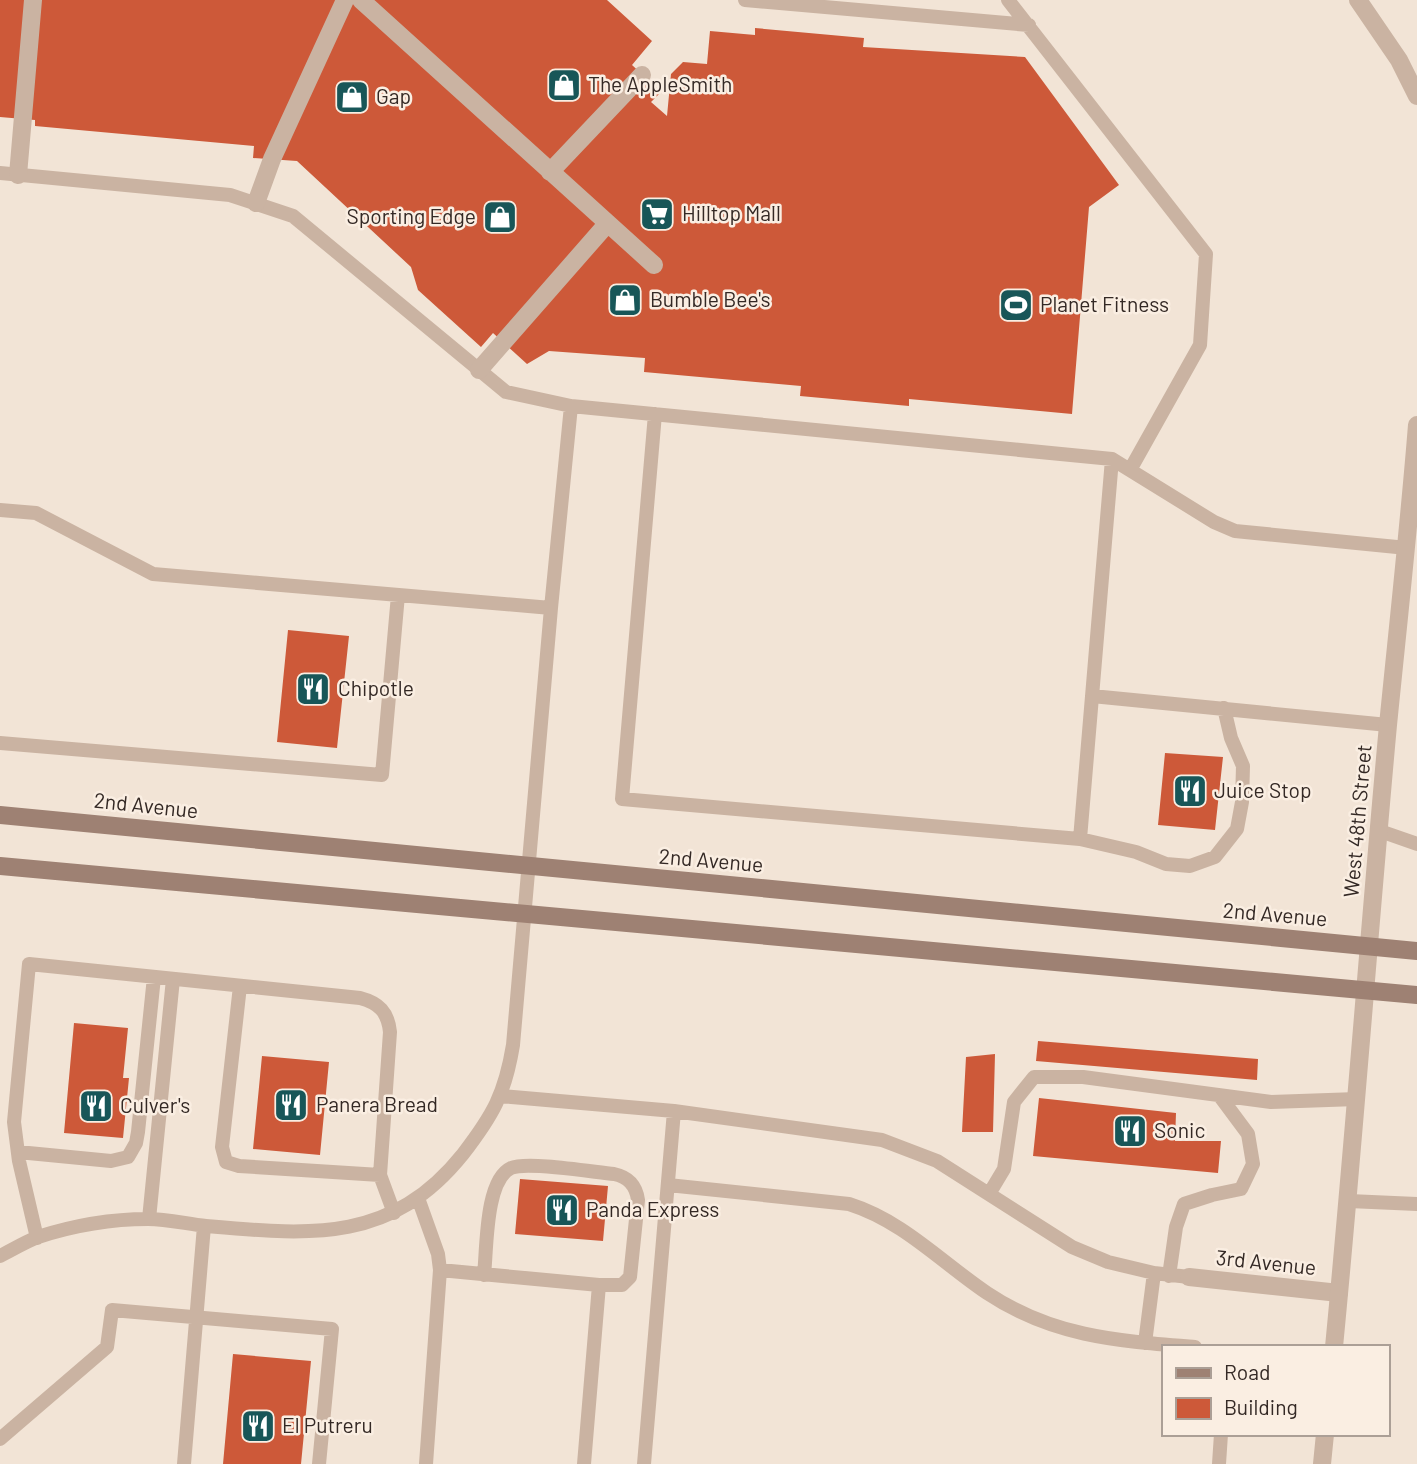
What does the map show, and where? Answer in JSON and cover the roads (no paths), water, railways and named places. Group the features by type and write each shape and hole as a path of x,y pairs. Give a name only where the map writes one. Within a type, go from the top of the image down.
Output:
{"main road":[{"name":"2nd Avenue","path":"0,815 1417,951"},
{"path":"0,866 1417,995"}],"street":[{"path":"9,174 33,0"},
{"path":"256,203 272,159 345,0"},
{"path":"361,0 654,265"},
{"path":"1358,0 1399,60 1417,96"},
{"path":"550,172 642,75"},
{"path":"479,370 607,224"},
{"name":"West 48th Street","path":"1334,1345 1349,1201 1388,725 1412,549 1417,425"},
{"name":"3rd Avenue","path":"1189,1278 1339,1293"},
{"path":"1322,1464 1325,1436"}],"lane":[{"path":"745,0 1029,24"},
{"path":"1008,0 1206,254 1200,345 1129,470"},
{"path":"9,174 230,195 293,216 506,393 571,406 1112,459 1214,522 1235,531 1412,549"},
{"path":"0,1256 37,1238 92,1224 149,1219 304,1233 338,1230 394,1213 418,1198 456,1163 491,1116 501,1096 513,1045 571,406"},
{"path":"655,414 622,799 1080,839 1136,852 1166,864 1191,866 1215,857 1237,829 1242,802 1243,766 1231,738 1224,708"},
{"path":"1080,839 1112,459"},
{"path":"0,510 36,513 153,574 551,608"},
{"path":"0,743 383,775 398,595"},
{"path":"1092,696 1388,725"},
{"path":"1380,831 1417,844"},
{"path":"37,1238 14,1122 29,964 369,1000 385,1012 390,1032 380,1175 394,1213"},
{"path":"18,1152 111,1161 128,1157 136,1143 138,1132 154,977"},
{"path":"149,1219 173,979"},
{"path":"240,986 222,1147 226,1162 239,1166 380,1175"},
{"path":"989,1194 1004,1169 1014,1102 1034,1077 1083,1077 1271,1102 1357,1100"},
{"path":"1144,1343 1161,1275 1184,1204 1241,1189 1253,1164 1248,1134 1219,1095"},
{"path":"501,1096 674,1111 882,1140 937,1161 1072,1247 1108,1262 1161,1275 1189,1278"},
{"path":"644,1464 674,1111"},
{"path":"440,1270 484,1275 599,1285 622,1285 630,1277 638,1200 636,1188 626,1178 614,1174 539,1167 512,1168 496,1185 492,1197 484,1275"},
{"path":"668,1185 830,1200 871,1211 911,1236 989,1294 1017,1310 1068,1331 1170,1345"},
{"path":"418,1198 436,1246 440,1270 426,1464"},
{"path":"1349,1201 1417,1204"},
{"path":"184,1464 204,1226"},
{"path":"584,1464 599,1285"},
{"path":"0,1439 107,1347 112,1310 197,1316 332,1329 319,1464"},
{"path":"1219,1464 1221,1436"}],"place":[{"name":"The AppleSmith","path":"564,85"},
{"name":"Gap","path":"352,97"},
{"name":"Hilltop Mall","path":"657,214"},
{"name":"Sporting Edge","path":"500,217"},
{"name":"Bumble Bee's","path":"625,300"},
{"name":"Planet Fitness","path":"1016,305"},
{"name":"Chipotle","path":"313,689"},
{"name":"Juice Stop","path":"1190,791"},
{"name":"Panera Bread","path":"291,1105"},
{"name":"Culver's","path":"96,1106"},
{"name":"Sonic","path":"1130,1131"},
{"name":"Panda Express","path":"562,1210"},
{"name":"El Putreru","path":"258,1426"}]}
